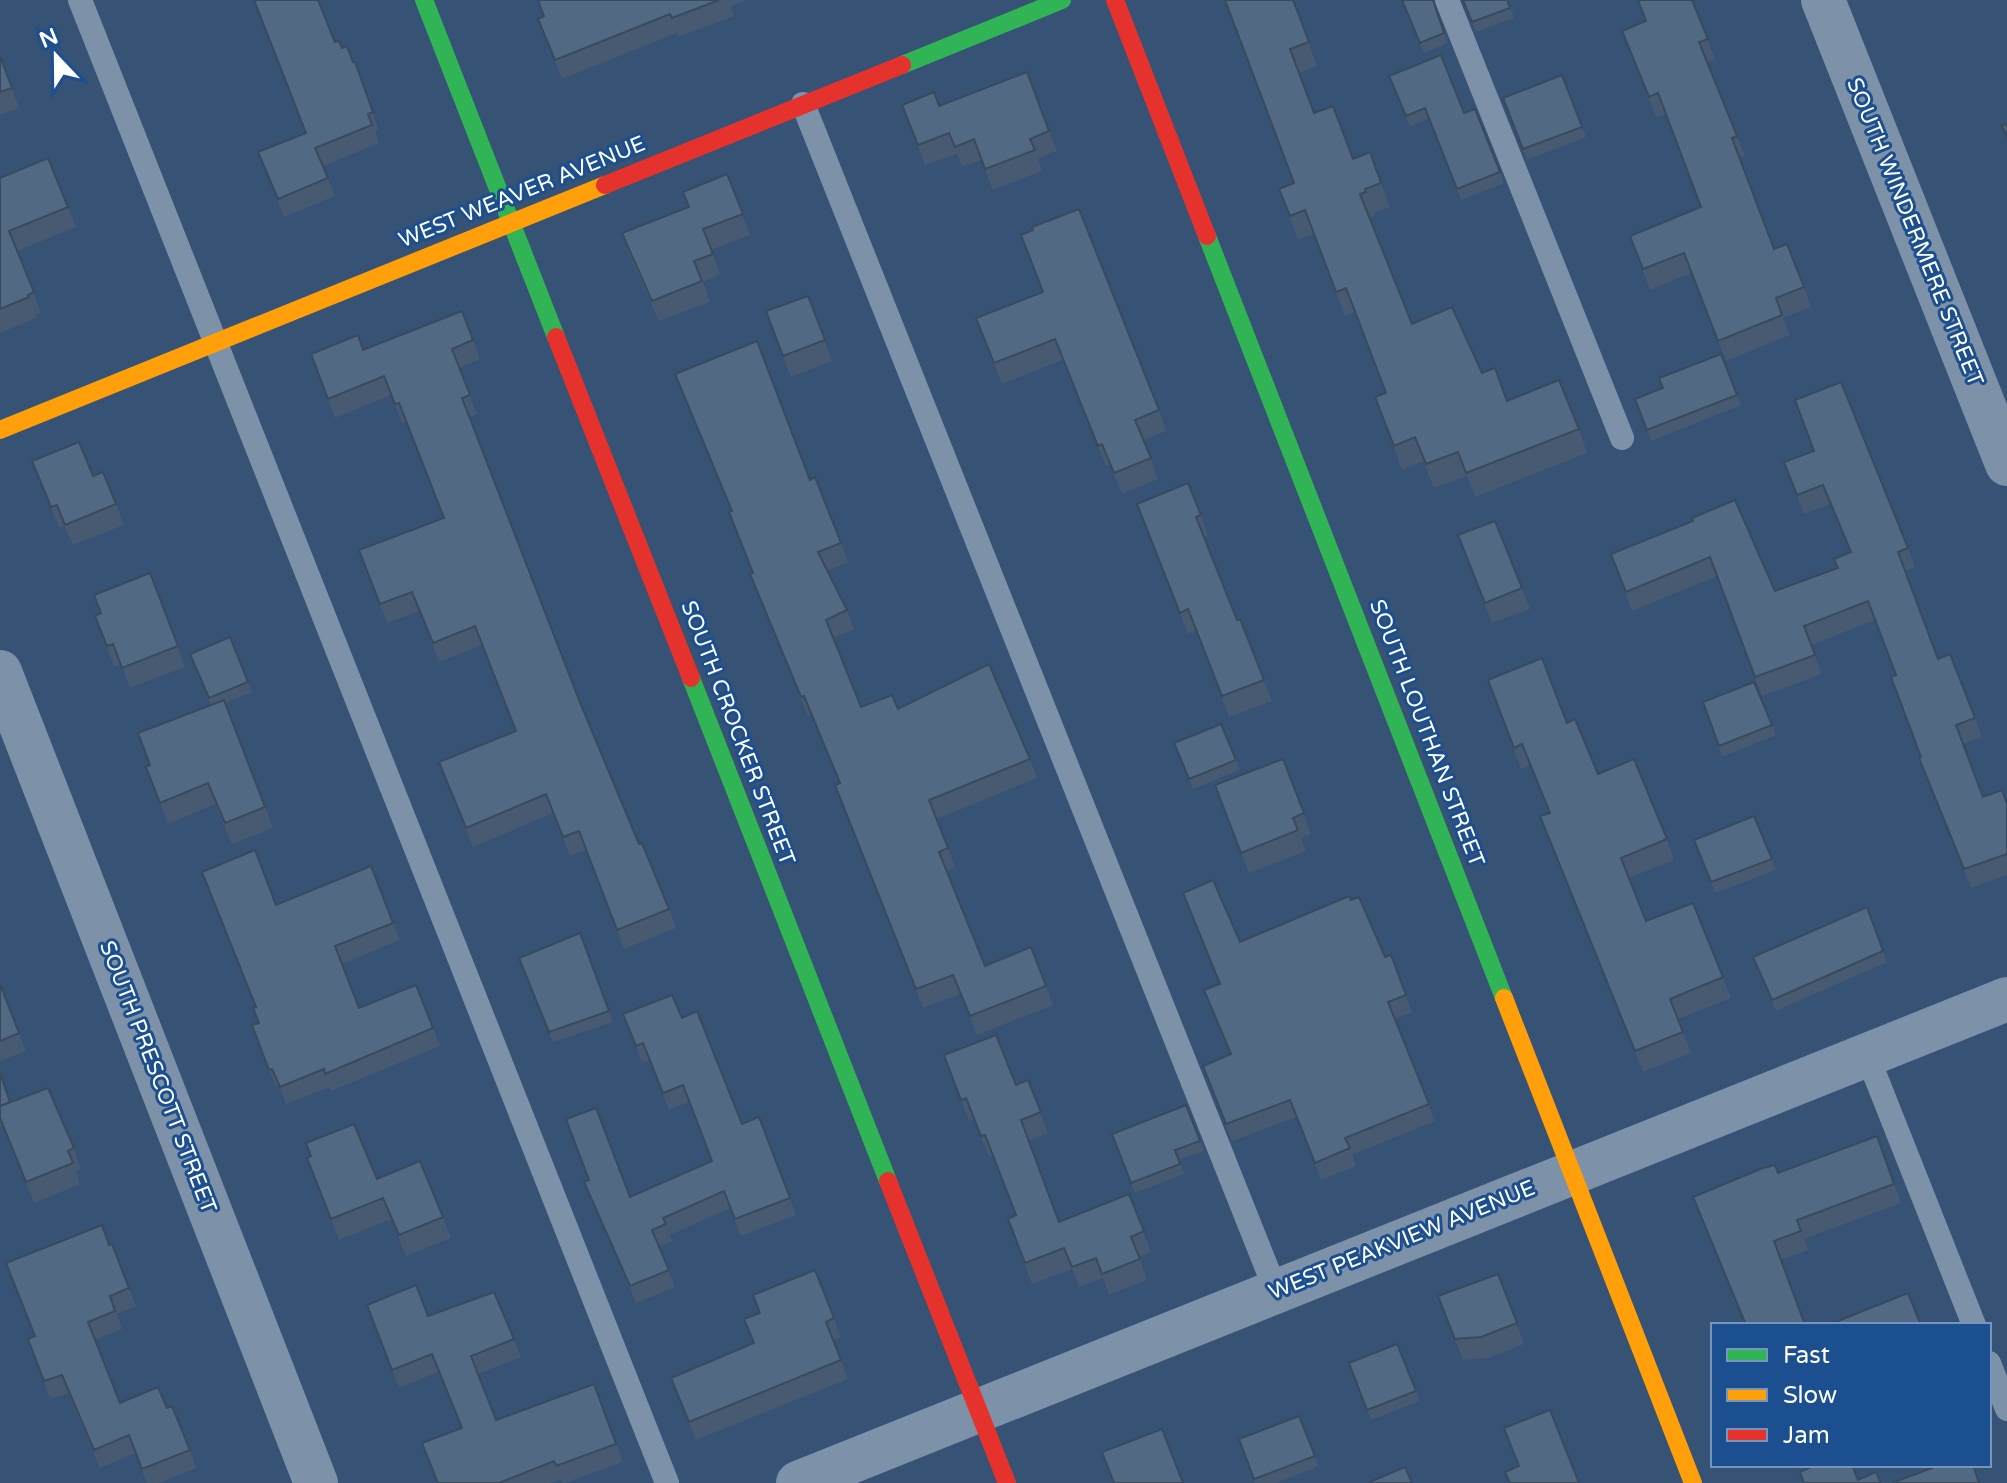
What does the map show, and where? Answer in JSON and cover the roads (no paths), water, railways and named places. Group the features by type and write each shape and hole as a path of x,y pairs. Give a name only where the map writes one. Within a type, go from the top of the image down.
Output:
{"street":[{"name":"SOUTH CROCKER STREET","path":"424,0 1007,1483"},
{"name":"WEST WEAVER AVENUE","path":"0,430 1062,0"},
{"name":"SOUTH LOUTHAN STREET","path":"1115,0 1693,1483"},
{"name":"SOUTH WINDERMERE STREET","path":"1823,0 2007,464"},
{"name":"SOUTH PRESCOTT STREET","path":"0,672 316,1483"},
{"name":"WEST PEAKVIEW AVENUE","path":"798,1483 2007,999"}],"lane":[{"path":"80,0 667,1483"},
{"path":"1447,0 1622,438"},
{"path":"803,104 1276,1291"},
{"path":"1867,1055 1973,1323"},
{"path":"1991,1368 2007,1409"}]}
